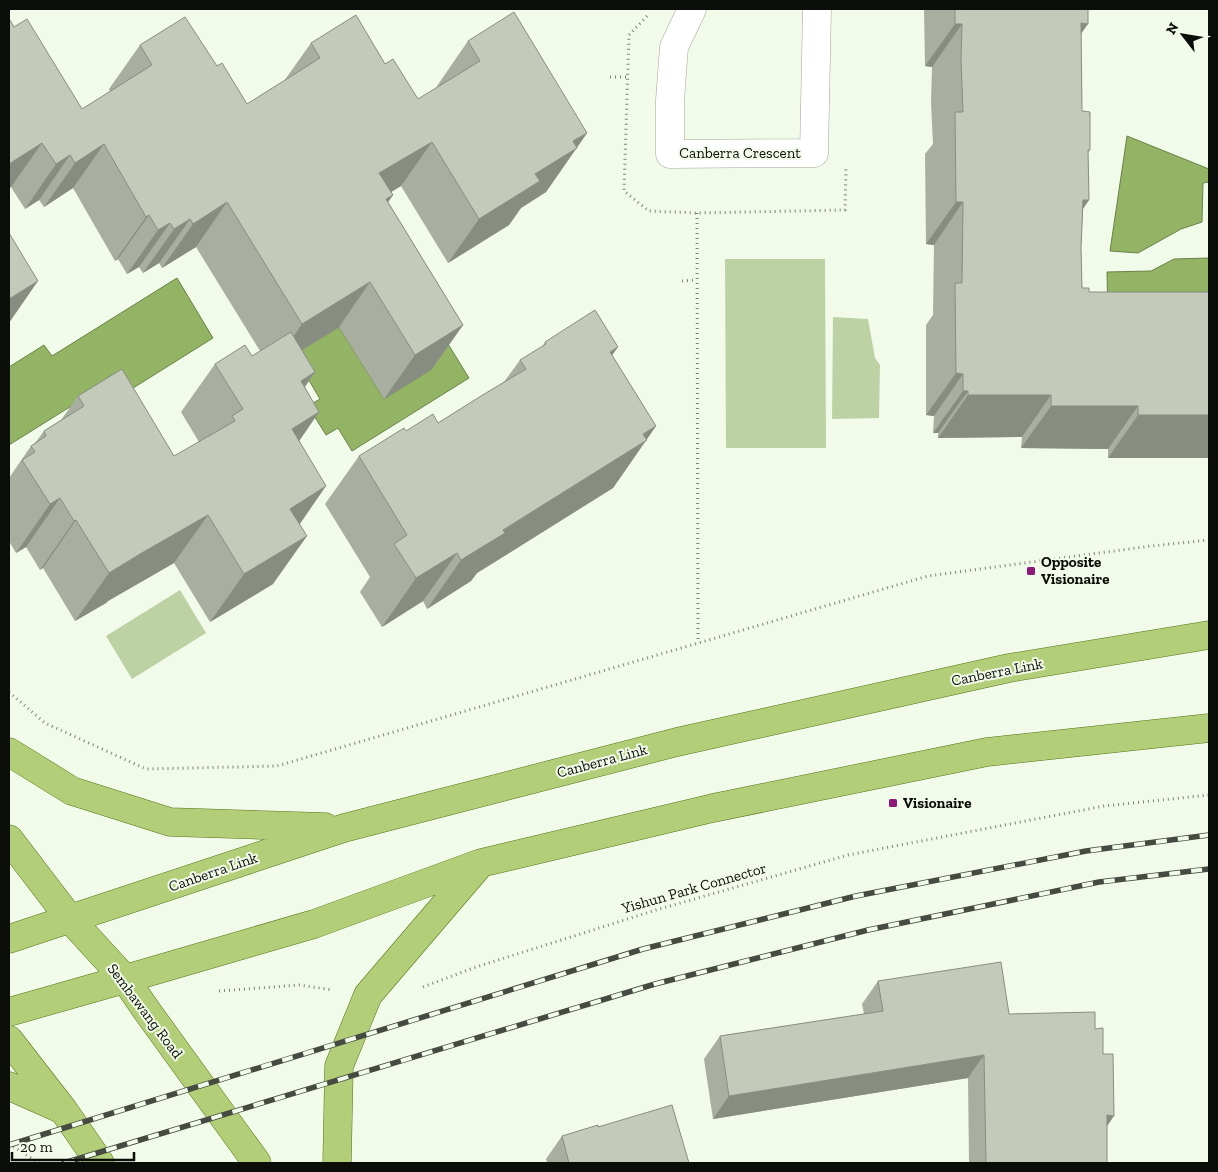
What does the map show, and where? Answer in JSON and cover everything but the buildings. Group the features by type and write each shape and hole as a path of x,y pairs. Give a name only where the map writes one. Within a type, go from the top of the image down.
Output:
{"main road":[{"name":"Canberra Link","path":"9,940 344,828 667,744 1010,668 1209,635"},
{"path":"9,1012 314,924 481,863 713,808 987,752 1209,728"},
{"path":"9,752 72,791 170,822 344,828"},
{"name":"Sembawang Road","path":"9,839 70,919 125,980 257,1163"},
{"path":"337,1163 339,1066 368,995 481,863"},
{"path":"9,1040 64,1111 100,1163"},
{"path":"9,1086 64,1111"}],"street":[{"name":"Canberra Crescent","path":"692,9 674,47 670,100 670,154 814,153 818,9"}],"path":[{"path":"610,76 628,77"},
{"path":"697,214 698,643"},
{"path":"682,280 697,280"},
{"path":"9,692 45,723 146,769 277,766 928,576 1209,540"},
{"name":"Yishun Park Connector","path":"422,987 476,967 656,910 848,855 1104,806 1209,795"},
{"path":"210,991 299,985 368,995"},
{"path":"9,1144 39,1163"}],"shaded area":[{"path":"1127,136 1209,169 1209,182 1203,183 1202,222 1181,229 1138,253 1110,251"},
{"path":"1209,258 1209,316 1108,317 1107,272 1151,271 1174,259"},
{"path":"725,259 825,259 826,448 726,448"},
{"path":"177,278 213,338 106,405 97,390 9,445 9,367 44,345 52,356"},
{"path":"421,300 469,378 352,451 338,428 326,435 308,406 320,399 307,377 282,362 339,327 384,399 432,369"},
{"path":"833,317 868,319 875,358 880,365 879,418 832,419"},
{"path":"180,590 206,633 132,679 106,636"}],"railway":[{"path":"9,1145 643,949 856,896 1086,851 1209,835"},
{"path":"64,1163 655,984 868,930 1099,882 1209,869"}],"place":[{"name":"Opposite Visionaire","path":"1031,571"},
{"name":"Visionaire","path":"893,803"}]}
